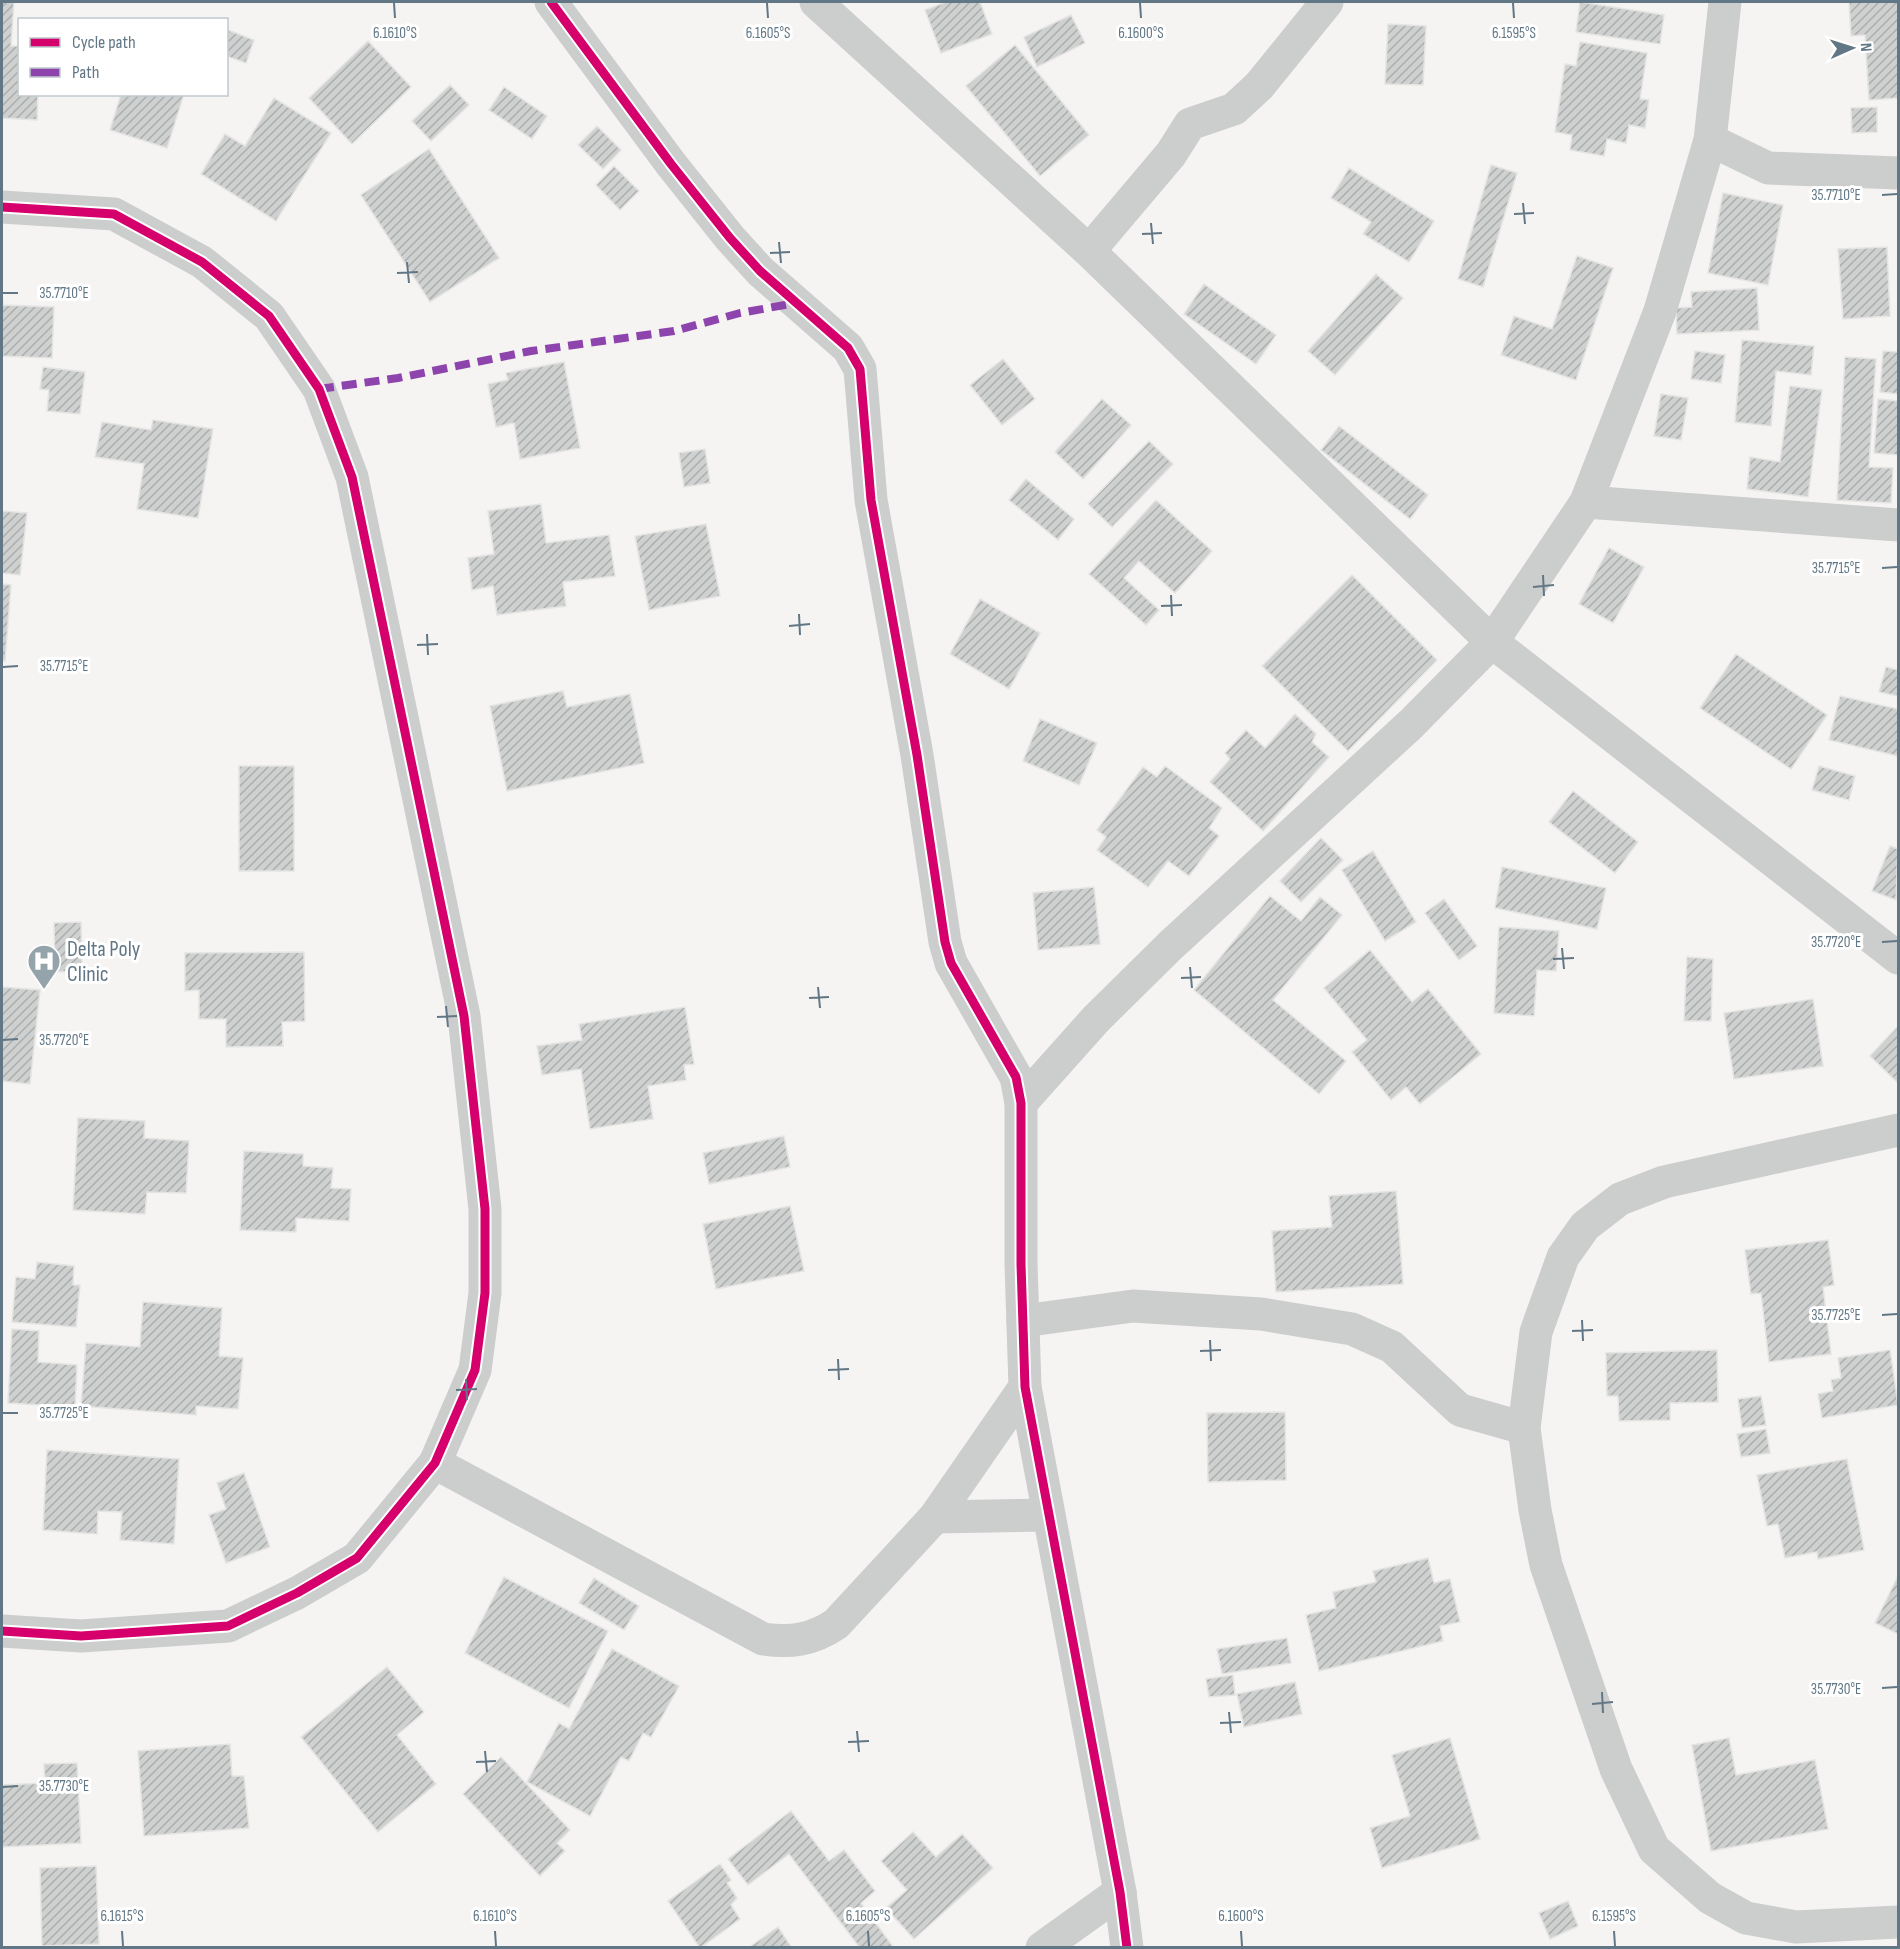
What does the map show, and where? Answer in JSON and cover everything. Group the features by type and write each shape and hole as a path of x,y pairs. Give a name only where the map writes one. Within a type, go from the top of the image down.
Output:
{"street":[{"path":"551,2 671,164 730,238 760,271 848,348 860,369 871,500 918,755 945,942 951,963 1016,1077 1021,1103 1025,1388 1120,1893 1127,1947"},
{"path":"816,2 1089,251 1492,642 1899,958"},
{"path":"1089,251 1171,154 1190,124 1234,109 1259,86 1326,2"},
{"path":"1021,1103 1096,1019 1154,962 1410,724 1492,642 1586,502 1660,311 1710,140 1725,2"},
{"path":"1710,140 1768,168 1899,173"},
{"path":"2,207 114,214 201,262 268,316 319,389 352,477 464,1016 485,1209 484,1293 475,1370 435,1463 357,1558 297,1593 228,1626 81,1636 2,1630"},
{"path":"1586,502 1899,525"},
{"path":"1899,1130 1664,1182 1620,1199 1585,1226 1563,1257 1536,1332 1524,1428 1535,1510 1546,1566 1616,1769 1654,1849 1710,1898 1746,1918 1796,1926 1899,1922"},
{"path":"1023,1321 1133,1306 1261,1314 1352,1329 1392,1347 1460,1410 1524,1428"},
{"path":"435,1463 763,1639 786,1643 818,1636 836,1624 935,1517 1025,1388"},
{"path":"935,1517 1048,1515"},
{"path":"1042,1947 1120,1893"}],"building":[{"path":"2,2 14,2 11,46 18,46 18,96 38,96 37,120 2,118"},
{"path":"946,2 980,2 992,34 941,53 925,10"},
{"path":"1580,2 1664,15 1660,44 1576,32"},
{"path":"1849,2 1898,2 1898,98 1869,100 1865,35 1851,36"},
{"path":"1071,15 1085,43 1037,67 1024,37"},
{"path":"1388,24 1426,26 1423,85 1385,84"},
{"path":"228,30 254,40 246,63 228,57"},
{"path":"368,41 411,87 352,144 309,98"},
{"path":"1580,42 1647,53 1640,99 1649,100 1645,128 1629,125 1626,143 1607,139 1604,156 1570,150 1572,135 1555,132 1565,64 1576,66"},
{"path":"1015,45 1089,135 1040,176 966,86"},
{"path":"450,85 469,105 431,141 412,121"},
{"path":"504,87 547,116 532,139 489,110"},
{"path":"120,96 183,96 167,148 110,130"},
{"path":"274,98 331,133 276,221 201,174 225,134 245,146"},
{"path":"1877,107 1877,132 1852,133 1851,108"},
{"path":"597,126 621,150 603,169 578,145"},
{"path":"429,149 499,258 430,302 361,195"},
{"path":"1491,165 1517,173 1483,287 1458,279"},
{"path":"614,166 639,191 620,210 596,185"},
{"path":"1349,168 1434,221 1409,262 1363,234 1371,222 1331,198"},
{"path":"1723,193 1783,205 1768,285 1708,273"},
{"path":"1887,247 1890,316 1843,319 1838,249"},
{"path":"1577,256 1613,268 1576,380 1501,355 1514,316 1552,329"},
{"path":"1376,274 1403,298 1335,375 1308,351"},
{"path":"1204,284 1276,335 1256,364 1184,314"},
{"path":"1757,288 1759,330 1677,334 1676,308 1692,307 1691,292"},
{"path":"2,293 3,305 54,307 52,358 2,356"},
{"path":"1742,340 1814,346 1811,375 1776,371 1771,426 1735,422"},
{"path":"1695,351 1725,355 1721,383 1691,379"},
{"path":"1883,351 1898,352 1898,394 1880,392"},
{"path":"1845,357 1876,359 1869,467 1893,468 1891,503 1837,500"},
{"path":"1003,359 1035,399 1002,425 970,385"},
{"path":"564,362 580,448 520,459 514,423 496,427 488,384 508,380 506,373"},
{"path":"43,367 85,372 80,414 47,411 49,390 40,389"},
{"path":"1790,386 1822,390 1808,497 1747,489 1750,457 1780,462"},
{"path":"1661,394 1688,398 1681,440 1654,436"},
{"path":"1102,399 1131,425 1083,479 1055,452"},
{"path":"1878,399 1898,401 1898,455 1874,453"},
{"path":"153,420 213,429 198,518 137,509 144,464 95,457 102,422 151,430"},
{"path":"1339,426 1428,495 1410,519 1321,450"},
{"path":"1149,441 1173,464 1112,527 1088,504"},
{"path":"705,449 710,483 684,487 679,453"},
{"path":"1026,479 1074,519 1058,540 1009,500"},
{"path":"1156,500 1212,551 1175,593 1139,561 1124,578 1159,610 1146,625 1089,574"},
{"path":"541,504 546,543 609,535 615,576 563,582 566,606 497,615 493,586 472,590 468,558 494,554 488,511"},
{"path":"2,511 27,513 20,575 2,573"},
{"path":"706,524 720,596 649,610 635,536"},
{"path":"1609,548 1644,567 1613,623 1579,604"},
{"path":"1352,575 1437,660 1348,751 1262,666"},
{"path":"2,584 11,585 5,661 2,660"},
{"path":"980,599 1040,633 1009,689 950,654"},
{"path":"1736,654 1827,715 1791,769 1700,708"},
{"path":"1886,667 1898,670 1898,696 1879,692"},
{"path":"563,691 567,707 630,694 644,763 507,791 490,706"},
{"path":"1840,696 1898,709 1898,756 1829,740"},
{"path":"1295,714 1316,734 1312,742 1329,757 1263,831 1210,782 1230,759 1225,753 1246,730 1265,748"},
{"path":"1040,719 1097,743 1079,785 1023,761"},
{"path":"239,766 294,766 294,871 239,871"},
{"path":"1165,766 1222,808 1209,828 1219,836 1189,876 1168,861 1148,887 1097,850 1106,837 1097,830 1143,767 1157,777"},
{"path":"1819,766 1855,776 1849,800 1812,790"},
{"path":"1573,791 1638,842 1615,873 1549,822"},
{"path":"1321,838 1343,860 1301,902 1280,881"},
{"path":"1890,846 1898,849 1896,900 1872,891"},
{"path":"1373,851 1416,922 1385,941 1342,870"},
{"path":"1502,867 1606,888 1597,929 1495,908"},
{"path":"1094,887 1100,944 1038,950 1033,893"},
{"path":"1270,896 1301,921 1320,897 1342,915 1273,1000 1346,1061 1319,1094 1194,990"},
{"path":"1444,899 1477,946 1459,960 1425,913"},
{"path":"81,922 82,971 55,972 54,923"},
{"path":"1499,927 1559,931 1556,971 1537,970 1534,1016 1494,1013"},
{"path":"1370,950 1412,1002 1428,989 1481,1054 1420,1104 1406,1087 1391,1100 1352,1052 1367,1040 1324,988"},
{"path":"304,952 305,1021 282,1022 283,1046 226,1047 226,1019 199,1019 199,990 185,991 185,953"},
{"path":"1687,957 1713,959 1711,1021 1684,1021"},
{"path":"2,987 40,990 30,1084 2,1081"},
{"path":"1813,999 1823,1066 1734,1079 1724,1013"},
{"path":"685,1007 694,1064 684,1065 686,1080 648,1086 653,1119 590,1129 581,1069 542,1075 537,1046 582,1040 579,1024"},
{"path":"1898,1026 1898,1083 1870,1056"},
{"path":"78,1118 145,1121 144,1138 189,1141 186,1193 147,1192 145,1214 73,1210"},
{"path":"784,1136 790,1167 709,1184 703,1153"},
{"path":"244,1151 303,1154 303,1166 333,1168 331,1188 351,1189 349,1221 296,1218 296,1232 240,1230"},
{"path":"1396,1191 1403,1284 1276,1292 1272,1231 1332,1227 1329,1196"},
{"path":"790,1206 804,1271 716,1289 703,1224"},
{"path":"1828,1240 1834,1285 1823,1287 1831,1354 1769,1362 1761,1293 1751,1294 1745,1250"},
{"path":"37,1262 74,1266 73,1285 80,1285 76,1327 12,1322 16,1277 35,1279"},
{"path":"143,1302 222,1308 219,1356 243,1358 238,1409 196,1406 196,1415 81,1406 86,1343 140,1347"},
{"path":"12,1329 39,1331 38,1362 77,1365 75,1407 8,1403"},
{"path":"1717,1350 1718,1402 1670,1403 1670,1420 1619,1421 1618,1396 1607,1396 1606,1353"},
{"path":"1890,1350 1898,1405 1822,1418 1818,1394 1833,1391 1831,1380 1841,1378 1838,1358"},
{"path":"1761,1396 1766,1425 1742,1428 1738,1399"},
{"path":"1285,1412 1286,1480 1208,1482 1207,1413"},
{"path":"1766,1429 1770,1453 1741,1457 1737,1434"},
{"path":"47,1450 179,1459 174,1544 120,1540 122,1512 98,1511 97,1534 43,1530"},
{"path":"1847,1459 1864,1550 1818,1559 1817,1552 1785,1558 1778,1524 1767,1526 1757,1475"},
{"path":"244,1473 270,1547 226,1563 209,1515 226,1509 217,1483"},
{"path":"1428,1558 1434,1583 1450,1579 1460,1622 1440,1626 1443,1641 1319,1671 1306,1615 1336,1608 1333,1592 1376,1582 1373,1571"},
{"path":"1898,1576 1898,1634 1875,1623"},
{"path":"504,1577 608,1631 569,1708 465,1653"},
{"path":"594,1578 639,1606 624,1630 579,1603"},
{"path":"1287,1638 1291,1663 1222,1674 1217,1649"},
{"path":"612,1649 679,1686 651,1737 643,1733 629,1761 621,1757 590,1816 527,1782 559,1723 569,1729"},
{"path":"387,1667 424,1712 397,1735 436,1784 378,1832 301,1737"},
{"path":"1233,1675 1235,1695 1209,1697 1206,1679"},
{"path":"1295,1682 1302,1714 1244,1727 1237,1694"},
{"path":"1450,1738 1480,1839 1382,1868 1370,1828 1410,1816 1392,1755"},
{"path":"1729,1738 1736,1775 1815,1760 1828,1829 1711,1851 1692,1745"},
{"path":"230,1744 232,1776 244,1776 249,1828 144,1836 138,1751"},
{"path":"501,1757 570,1830 557,1843 565,1851 540,1876 463,1794"},
{"path":"77,1763 81,1843 2,1847 2,1785 45,1783 44,1764"},
{"path":"791,1811 829,1861 844,1850 875,1891 861,1903 894,1948 860,1948 789,1854 748,1885 728,1859"},
{"path":"913,1832 936,1857 962,1834 993,1868 914,1939 886,1908 907,1890 881,1861"},
{"path":"720,1864 731,1880 727,1883 737,1898 731,1905 740,1919 700,1948 668,1901"},
{"path":"96,1866 99,1944 42,1946 40,1868"},
{"path":"1568,1901 1578,1926 1550,1939 1539,1913"},
{"path":"778,1927 792,1948 748,1948"}],"marked path":[{"path":"319,389 398,378 531,351 674,331 740,313 796,303"}],"cycle path":[{"path":"551,2 671,164 730,238 760,271 848,348 860,369 871,500 917,755 945,942 951,963 1016,1077 1021,1103 1021,1264 1025,1387 1120,1892 1127,1948"},
{"path":"2,207 114,214 202,262 269,316 319,389 352,477 464,1016 485,1209 485,1293 475,1370 435,1463 357,1558 297,1593 228,1626 81,1636 2,1631"}],"place":[{"name":"Delta Poly Clinic","path":"44,990"}]}
